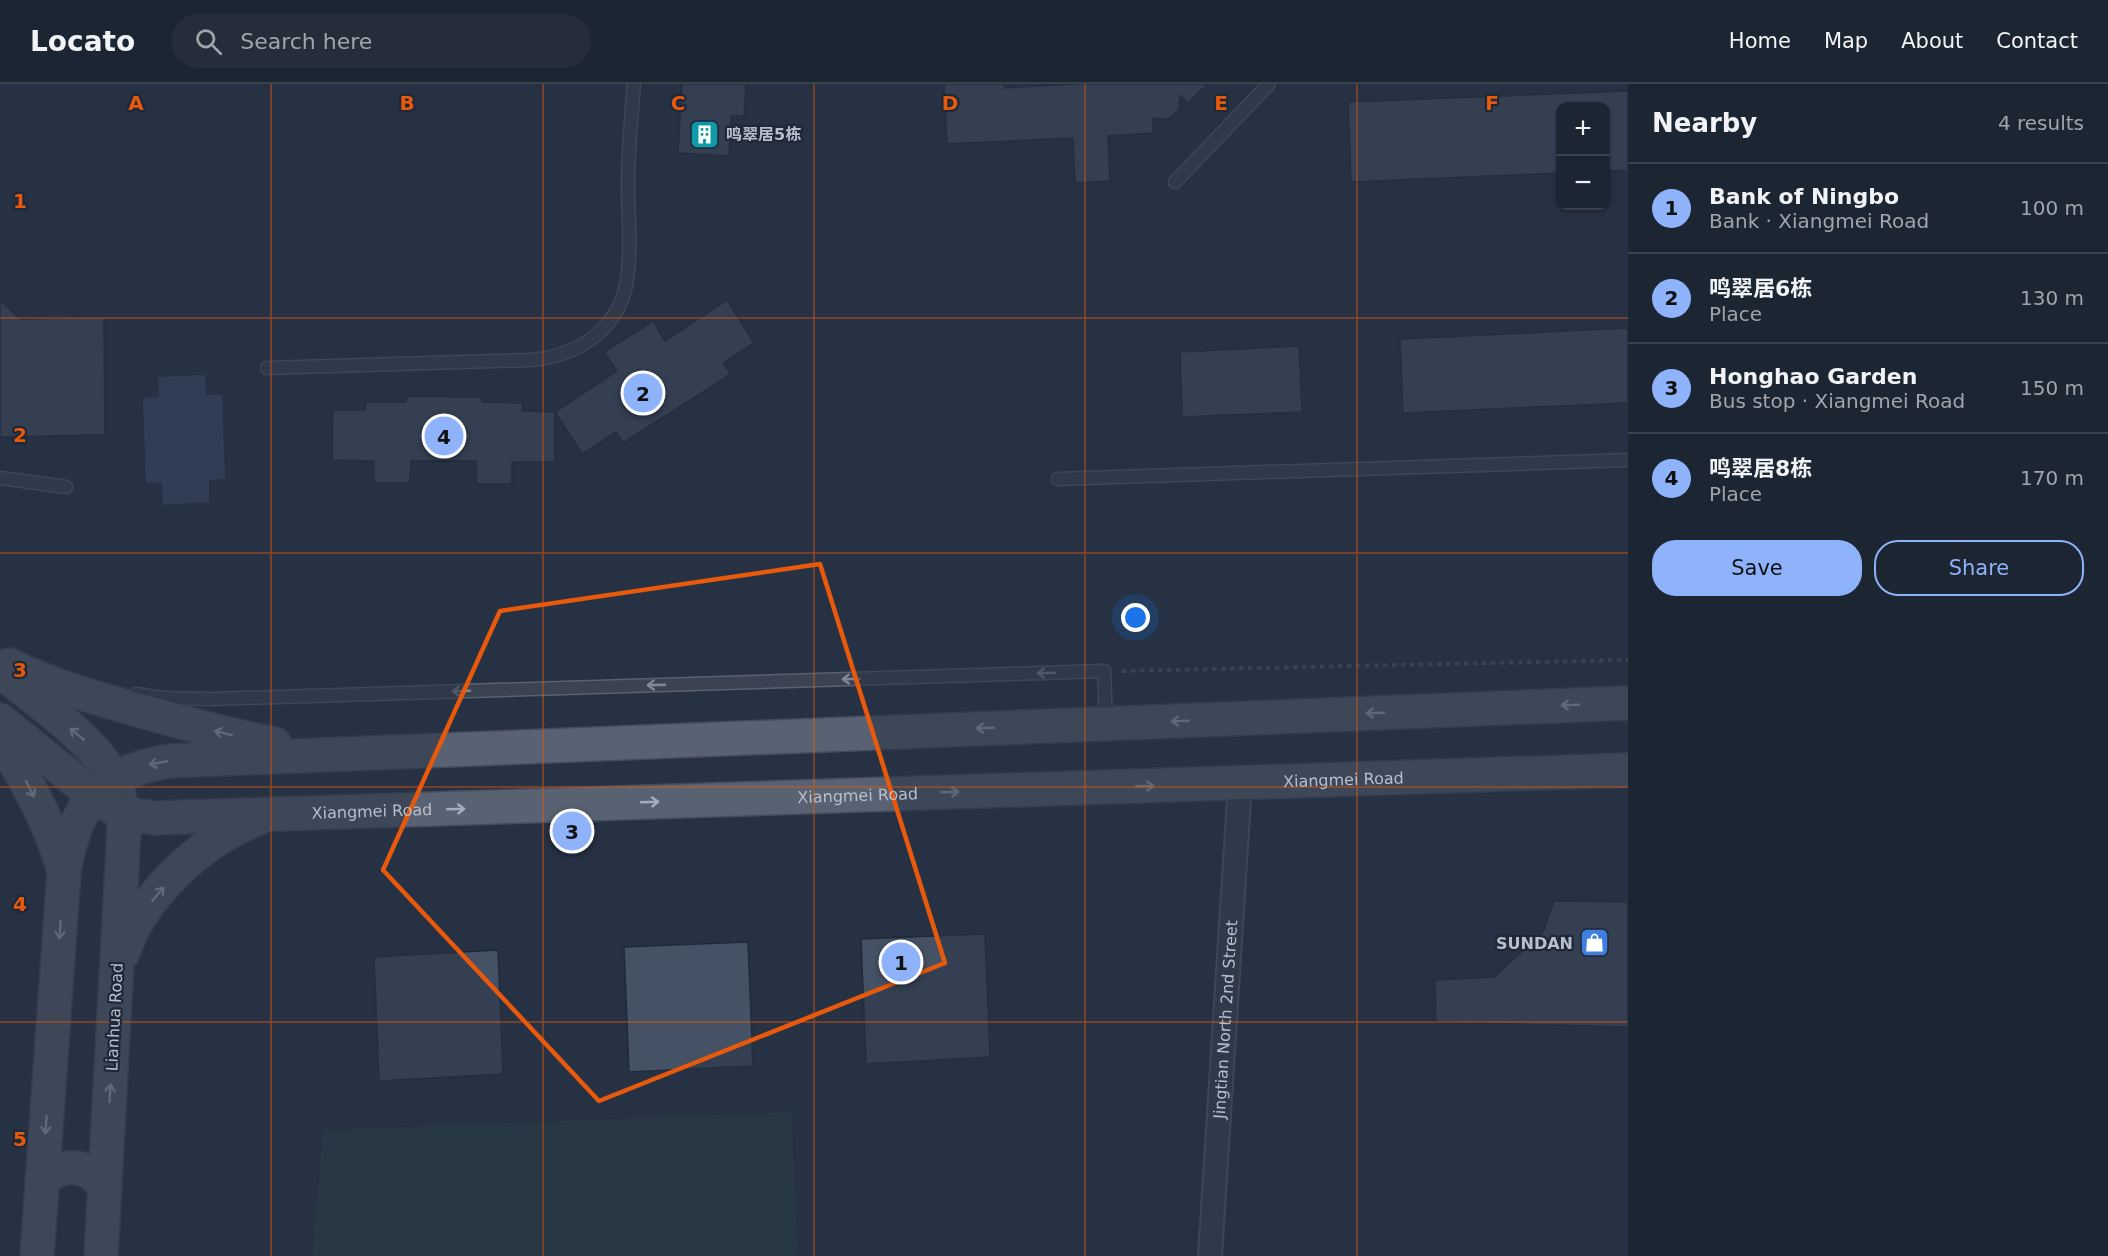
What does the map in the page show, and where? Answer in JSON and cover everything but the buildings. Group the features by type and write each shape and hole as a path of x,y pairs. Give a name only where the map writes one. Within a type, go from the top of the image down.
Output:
{"main road":[{"path":"0,660 81,693 192,725 268,743 342,754"},
{"path":"0,671 88,744 107,766 103,787"},
{"path":"37,1256 64,872 71,838 84,808 103,787 141,767 169,761 1628,703"},
{"path":"0,720 103,787"},
{"path":"0,739 37,803 57,848 64,872"},
{"name":"Xiangmei Road","path":"123,813 168,819 1628,770"},
{"name":"Lianhua Road","path":"101,1256 124,830 123,813 103,787"},
{"path":"116,984 124,948 136,923 171,879 219,838 245,824 271,815"},
{"path":"42,1182 52,1172 87,1169 99,1178 105,1190"}],"street":[{"name":"Jingtian North 2nd Street","path":"1210,1256 1240,783"}],"lane":[{"path":"267,368 550,359 589,342 604,328 616,311 624,291 628,271 628,150 634,84"},
{"path":"1175,182 1269,84"},
{"path":"1058,479 1628,460"},
{"path":"0,478 66,487"},
{"path":"0,660 46,676 120,692 164,698 211,699 1104,671 1106,723"}],"path":[{"path":"1104,671 1628,660"}],"highlighted area":[{"path":"820,564 945,963 599,1101 383,870 500,611"}],"green space":[{"path":"792,1112 797,1256 312,1256 323,1130"}],"water":[{"path":"205,375 206,395 222,395 225,479 209,480 209,502 163,505 162,482 146,483 143,398 159,397 158,377"}],"place":[{"name":"鸣翠居5栋","path":"705,134"},
{"name":"鸣翠居6栋","path":"643,393"},
{"name":"鸣翠居8栋","path":"444,436"},
{"name":"Honghao Garden","path":"572,831"},
{"name":"SUNDAN","path":"1594,943"},
{"name":"Bank of Ningbo","path":"901,962"}]}
